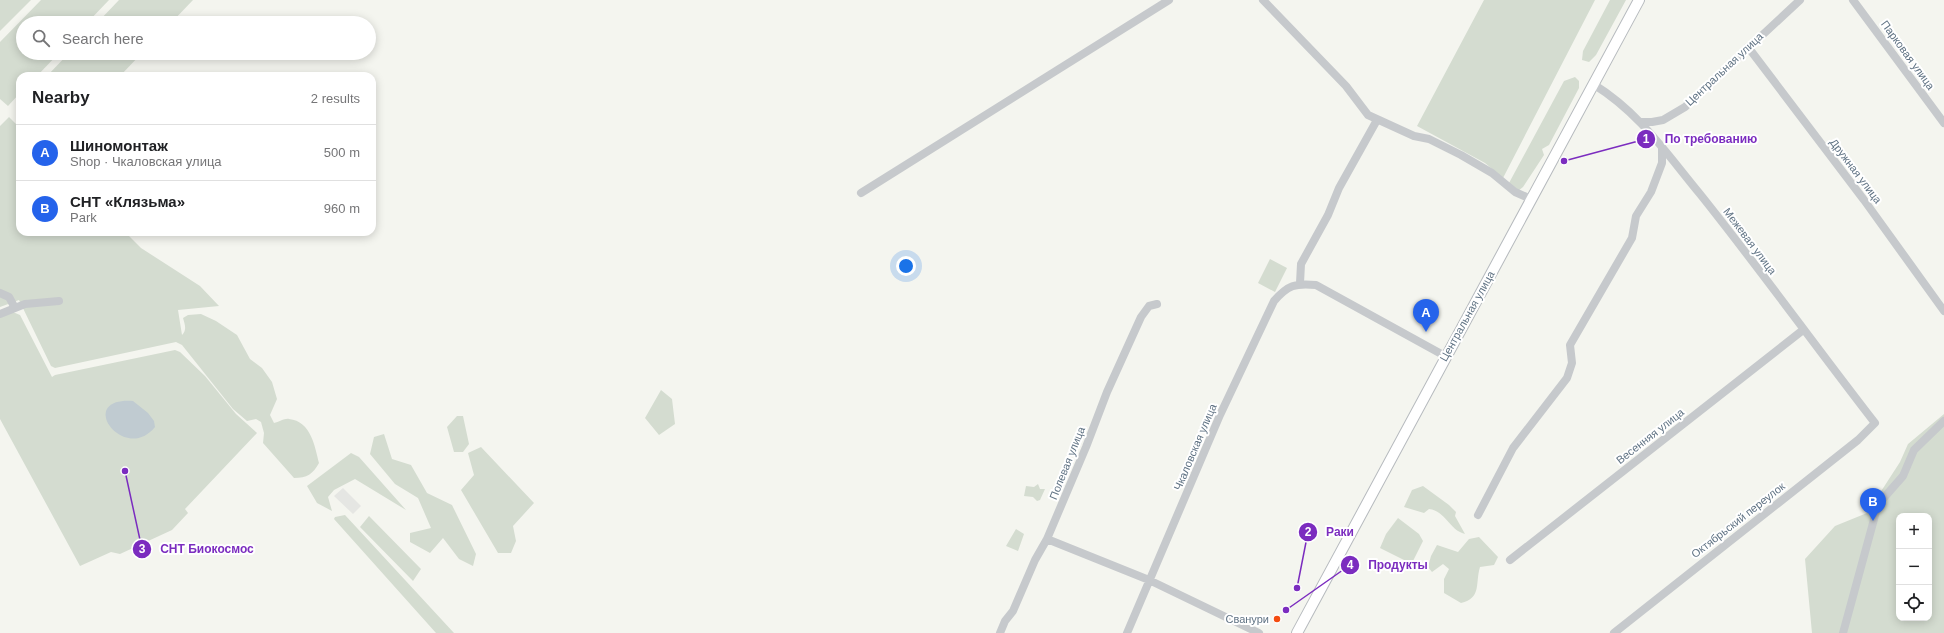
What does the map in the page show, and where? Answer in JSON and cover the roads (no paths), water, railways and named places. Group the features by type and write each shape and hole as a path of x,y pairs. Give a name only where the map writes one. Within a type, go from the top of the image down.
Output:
{"main road":[{"name":"Центральная улица","path":"1297,633 1445,356 1639,0"}],"street":[{"path":"861,193 1169,0"},
{"path":"1263,0 1346,86 1368,115 1414,136 1429,139 1492,173 1515,192 1531,199"},
{"name":"Центральная улица","path":"1641,122 1663,120 1685,107 1800,0"},
{"name":"Парковая улица","path":"1853,0 1944,123"},
{"name":"Дружная улица","path":"1748,47 1864,200 1944,310"},
{"name":"Межевая улица","path":"1593,84 1620,102 1641,122 1719,218 1875,423"},
{"path":"1377,120 1339,188 1328,215 1301,264 1300,283 1316,285 1332,293 1445,356"},
{"path":"1478,515 1514,448 1567,378 1572,363 1570,345 1632,238 1636,216 1651,192 1662,163 1662,148"},
{"name":"Чкаловская улица","path":"1127,633 1252,345 1274,301 1284,291 1300,283"},
{"path":"0,293 9,298 15,308"},
{"path":"0,314 33,302 59,301"},
{"name":"Полевая улица","path":"1000,633 1005,621 1013,611 1035,560 1047,539 1086,447 1107,392 1141,317 1149,306 1157,304"},
{"name":"Весенняя улица","path":"1510,560 1803,330"},
{"path":"1843,633 1876,512 1881,501 1903,476 1914,450 1944,421"},
{"name":"Октябрьский переулок","path":"1614,633 1852,445 1875,423"},
{"path":"1047,539 1149,580 1258,633"}],"place":[{"name":"По требованию","path":"1564,161"},
{"name":"Шиномонтаж","path":"1426,332"},
{"name":"СНТ Биокосмос","path":"125,471"},
{"name":"СНТ «Клязьма»","path":"1873,521"},
{"name":"Раки","path":"1297,588"},
{"name":"Продукты","path":"1286,610"},
{"name":"Сванури","path":"1277,619"}]}
